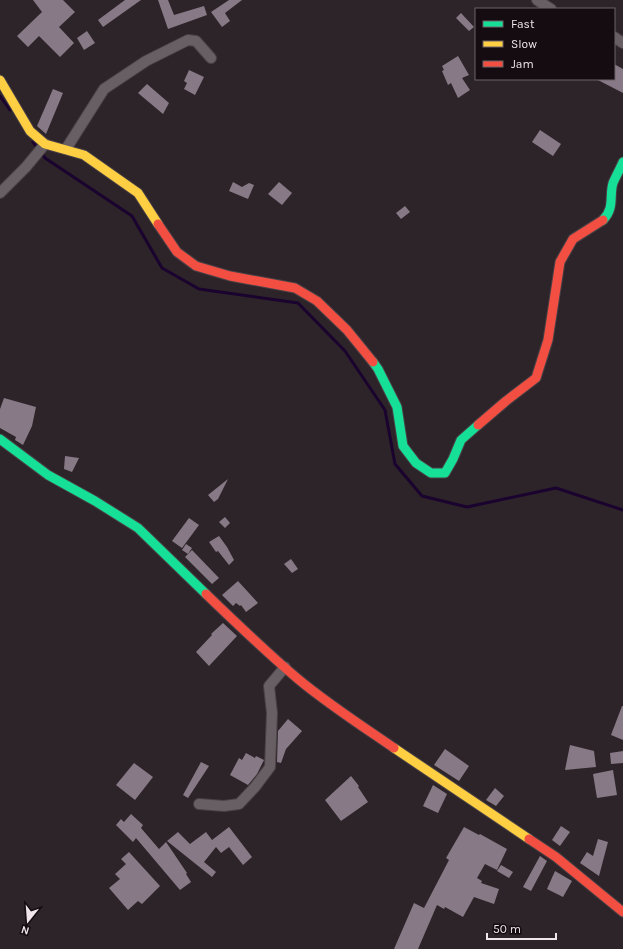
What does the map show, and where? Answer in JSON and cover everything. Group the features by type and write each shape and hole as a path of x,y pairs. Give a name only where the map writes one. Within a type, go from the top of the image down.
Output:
{"street":[{"path":"537,0 549,8"},
{"path":"66,150 104,89 146,61 188,40 196,41 211,58"},
{"path":"0,80 30,131 43,146 84,155 138,193 176,252 196,266 230,276 295,288 317,301 347,330 378,368 397,407 403,446 416,463 432,474 445,473 461,440 506,401 536,378 548,340 560,262 573,238 601,222 608,215 612,202 613,184 623,162"},
{"path":"0,193 34,159 43,146"},
{"path":"0,439 48,475 138,528 244,630 298,679 347,716 556,857 623,912"},
{"path":"199,804 224,806 239,804 255,788 270,767 272,713 269,686 285,668"}],"building":[{"path":"33,0 63,0 75,12 59,27 74,43 60,57 39,36 28,47 17,36 42,12"},
{"path":"125,0 141,0 103,27 98,20"},
{"path":"158,0 168,0 174,15 204,6 207,15 168,29"},
{"path":"229,0 242,0 225,13 230,21 222,27 211,12"},
{"path":"461,13 474,27 469,31 456,18"},
{"path":"87,31 95,43 84,50 77,38"},
{"path":"458,56 469,75 462,78 470,90 458,98 451,83 448,85 442,71 444,70 442,66"},
{"path":"615,65 623,69 623,93 598,80 615,80"},
{"path":"189,70 204,77 195,95 184,89 187,83 184,81"},
{"path":"147,84 169,103 163,114 138,93"},
{"path":"53,89 63,93 46,134 37,126"},
{"path":"540,130 561,144 553,156 532,142"},
{"path":"233,182 242,187 249,183 254,185 248,199 229,191"},
{"path":"279,182 292,193 282,205 268,194"},
{"path":"405,206 410,212 401,219 396,213"},
{"path":"4,398 36,407 32,426 23,445 15,440 16,437 0,428 0,409"},
{"path":"65,456 79,458 72,472 64,469"},
{"path":"228,479 218,499 214,502 208,495"},
{"path":"225,517 230,523 225,528 219,522"},
{"path":"189,518 199,525 182,548 172,541"},
{"path":"219,536 234,560 229,565 218,551 216,552 209,542"},
{"path":"186,544 192,548 188,554 182,550"},
{"path":"192,550 219,578 212,584 185,557"},
{"path":"291,559 298,569 292,573 284,564"},
{"path":"238,581 258,603 246,612 241,605 240,606 236,603 233,606 222,595"},
{"path":"223,623 237,636 209,666 196,652 212,635 211,634"},
{"path":"623,706 623,740 611,735"},
{"path":"288,719 302,731 286,749 281,763 277,762 278,731"},
{"path":"570,745 594,751 596,767 565,770"},
{"path":"445,749 469,766 459,781 434,765"},
{"path":"623,751 623,763 611,764 610,753"},
{"path":"246,753 255,758 256,756 264,760 257,774 248,785 230,775 239,758 242,760"},
{"path":"201,762 209,766 188,798 183,795"},
{"path":"134,763 153,777 135,800 116,785"},
{"path":"613,770 617,795 597,798 593,774"},
{"path":"351,776 359,786 358,787 368,802 341,821 325,800"},
{"path":"433,785 447,794 438,813 423,806"},
{"path":"495,788 504,796 496,806 486,800"},
{"path":"131,814 143,825 141,828 159,849 166,842 187,873 186,874 191,882 180,890 136,838 133,842 116,825 121,819 124,822"},
{"path":"561,826 570,832 560,846 552,840"},
{"path":"229,827 252,857 243,865 229,847 221,853 216,847 204,862 216,872 212,877 167,841 178,832 190,844 206,832 212,840"},
{"path":"464,827 507,849 497,870 485,864 477,878 482,881 481,883 499,889 494,904 474,897 463,917 445,907 444,909 437,905 418,949 394,949 414,903 424,908 449,860 446,858"},
{"path":"598,839 608,842 599,876 580,863 587,852 593,856"},
{"path":"129,852 160,886 142,904 138,901 128,910 109,888 120,879 115,874 126,864 121,859"},
{"path":"540,856 547,861 531,891 523,887"},
{"path":"501,865 513,872 509,878 497,871"},
{"path":"555,871 572,881 563,897 547,889"}],"waterway":[{"path":"0,96 10,110"},
{"path":"33,142 45,158 132,216 162,268 199,289 298,303 345,351 385,410 395,464 422,496 467,507 556,488 623,510"}],"traffic: fast":[{"path":"603,220 609,211 613,183 623,162"},
{"path":"373,362 397,407 403,446 416,463 431,473 445,473 461,440 478,425"},
{"path":"0,439 48,475 95,501 138,528 206,594"}],"traffic: slow":[{"path":"0,80 30,131 45,144 84,155 138,193 158,224"},
{"path":"394,748 529,839"}],"traffic: jam":[{"path":"478,425 536,378 548,340 560,262 573,239 603,220"},
{"path":"158,224 177,252 196,266 230,276 295,288 317,301 347,330 373,362"},
{"path":"206,594 298,679 333,706 394,748"},
{"path":"529,839 556,857 623,912"}]}
